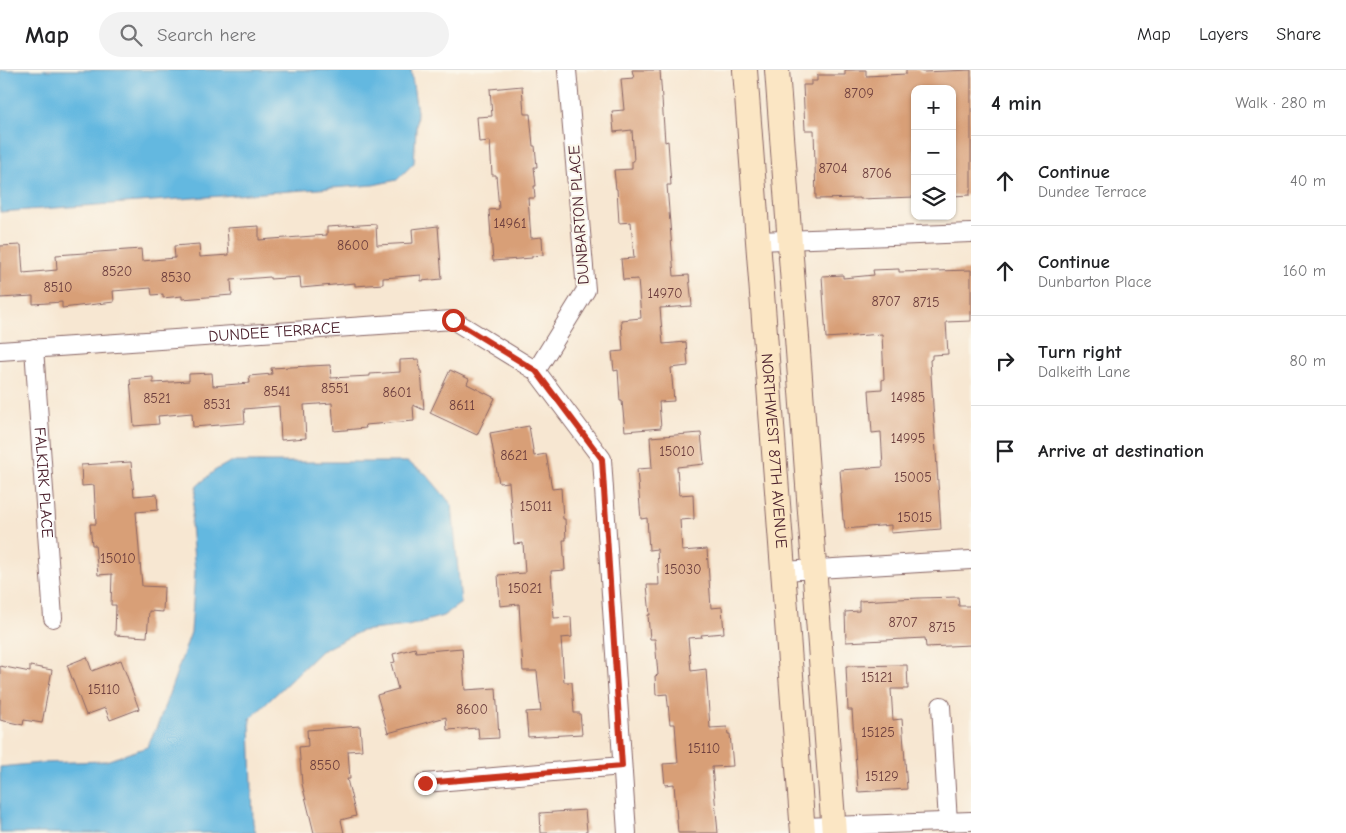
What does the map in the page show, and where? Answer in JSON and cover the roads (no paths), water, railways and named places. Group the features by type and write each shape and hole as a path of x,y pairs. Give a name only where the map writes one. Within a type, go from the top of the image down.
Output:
{"main road":[{"name":"NORTHWEST 87TH AVENUE","path":"745,70 803,830"},
{"name":"NORTHWEST 87TH AVENUE","path":"776,70 834,830"}],"street":[{"name":"DUNBARTON PLACE","path":"536,371 586,290 567,70"},
{"path":"758,241 971,233"},
{"name":"DUNDEE TERRACE","path":"0,351 453,320 536,371"},
{"name":"FALKIRK PLACE","path":"34,348 53,618"},
{"path":"536,371 602,459 627,833"},
{"path":"783,571 971,560"},
{"path":"941,706 948,822"},
{"path":"425,783 622,766"},
{"path":"803,830 834,830 971,821"}],"water":[{"path":"0,70 411,70 417,112 414,163 397,180 373,185 0,212"},
{"path":"230,462 407,462 426,474 452,505 461,603 443,616 408,626 361,631 321,651 250,719 253,823 256,833 0,833 0,767 40,763 106,761 147,747 159,722 191,632 195,572 191,525 196,487 214,471"}]}
